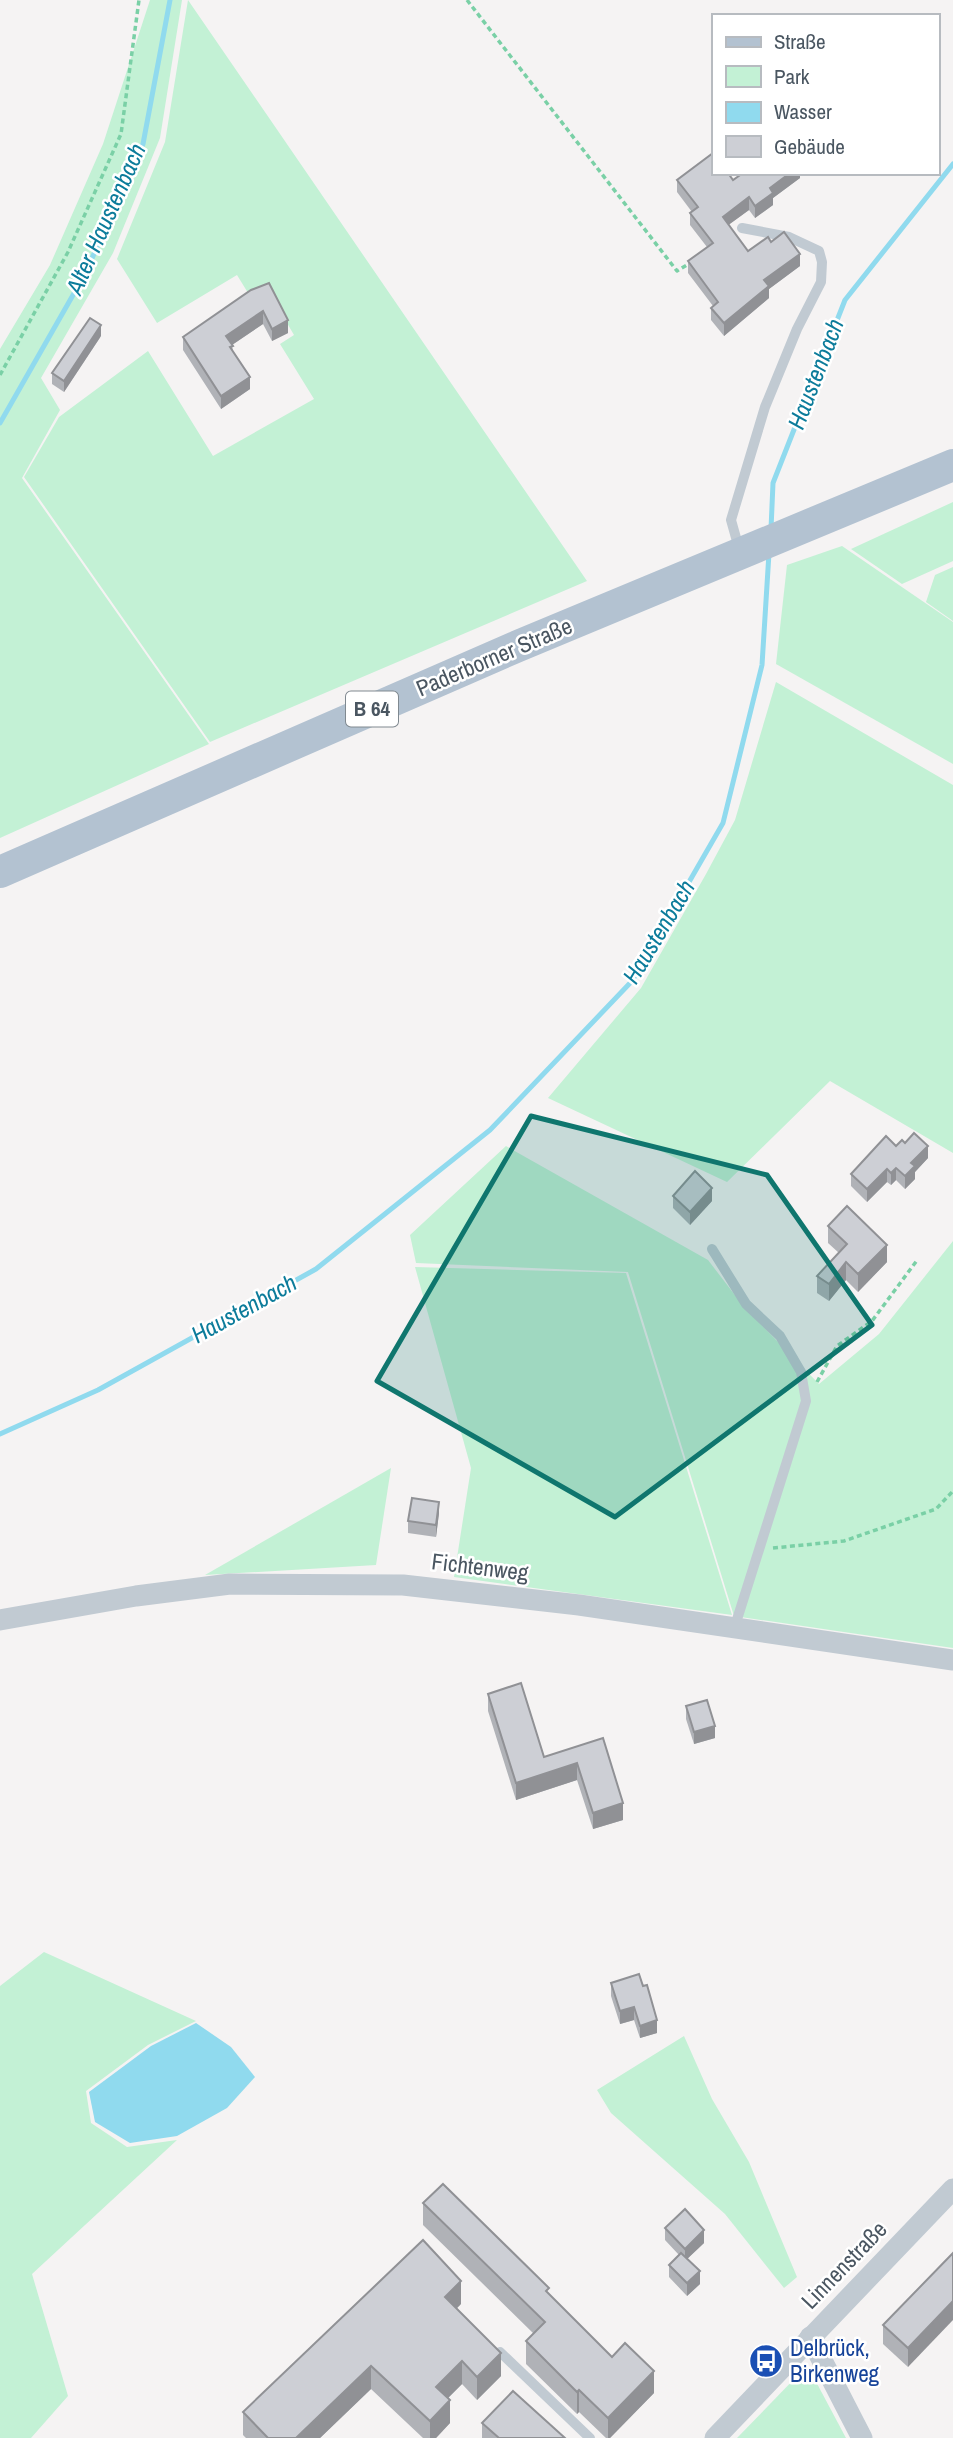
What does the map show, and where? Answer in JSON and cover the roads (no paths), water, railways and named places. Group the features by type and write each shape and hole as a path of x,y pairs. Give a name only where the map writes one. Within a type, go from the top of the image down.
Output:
{"main road":[{"name":"Paderborner Straße","path":"0,872 518,646 953,465"}],"street":[{"name":"Fichtenweg","path":"0,1620 136,1596 230,1584 403,1584 579,1605 953,1661"},
{"name":"Linnenstraße","path":"715,2438 953,2189"},
{"path":"810,2337 862,2438"}],"lane":[{"path":"741,228 789,237 819,251 822,262 821,282 797,329 765,407 730,520 743,554"},
{"path":"712,1249 746,1304 780,1336 801,1372 806,1401 734,1629"},
{"path":"500,2352 590,2438"}],"water":[{"path":"196,2023 231,2047 255,2077 227,2108 177,2136 130,2143 95,2122 89,2092 151,2046"}],"waterway":[{"name":"Alter Haustenbach","path":"0,423 85,274 143,144 170,0"},
{"name":"Haustenbach","path":"771,529 773,483 845,300 953,164"},
{"name":"Haustenbach","path":"0,1434 98,1390 316,1269 490,1130 632,981 723,823 762,665 769,553"}],"place":[{"name":"Delbrück, Birkenweg","path":"766,2361"}]}
